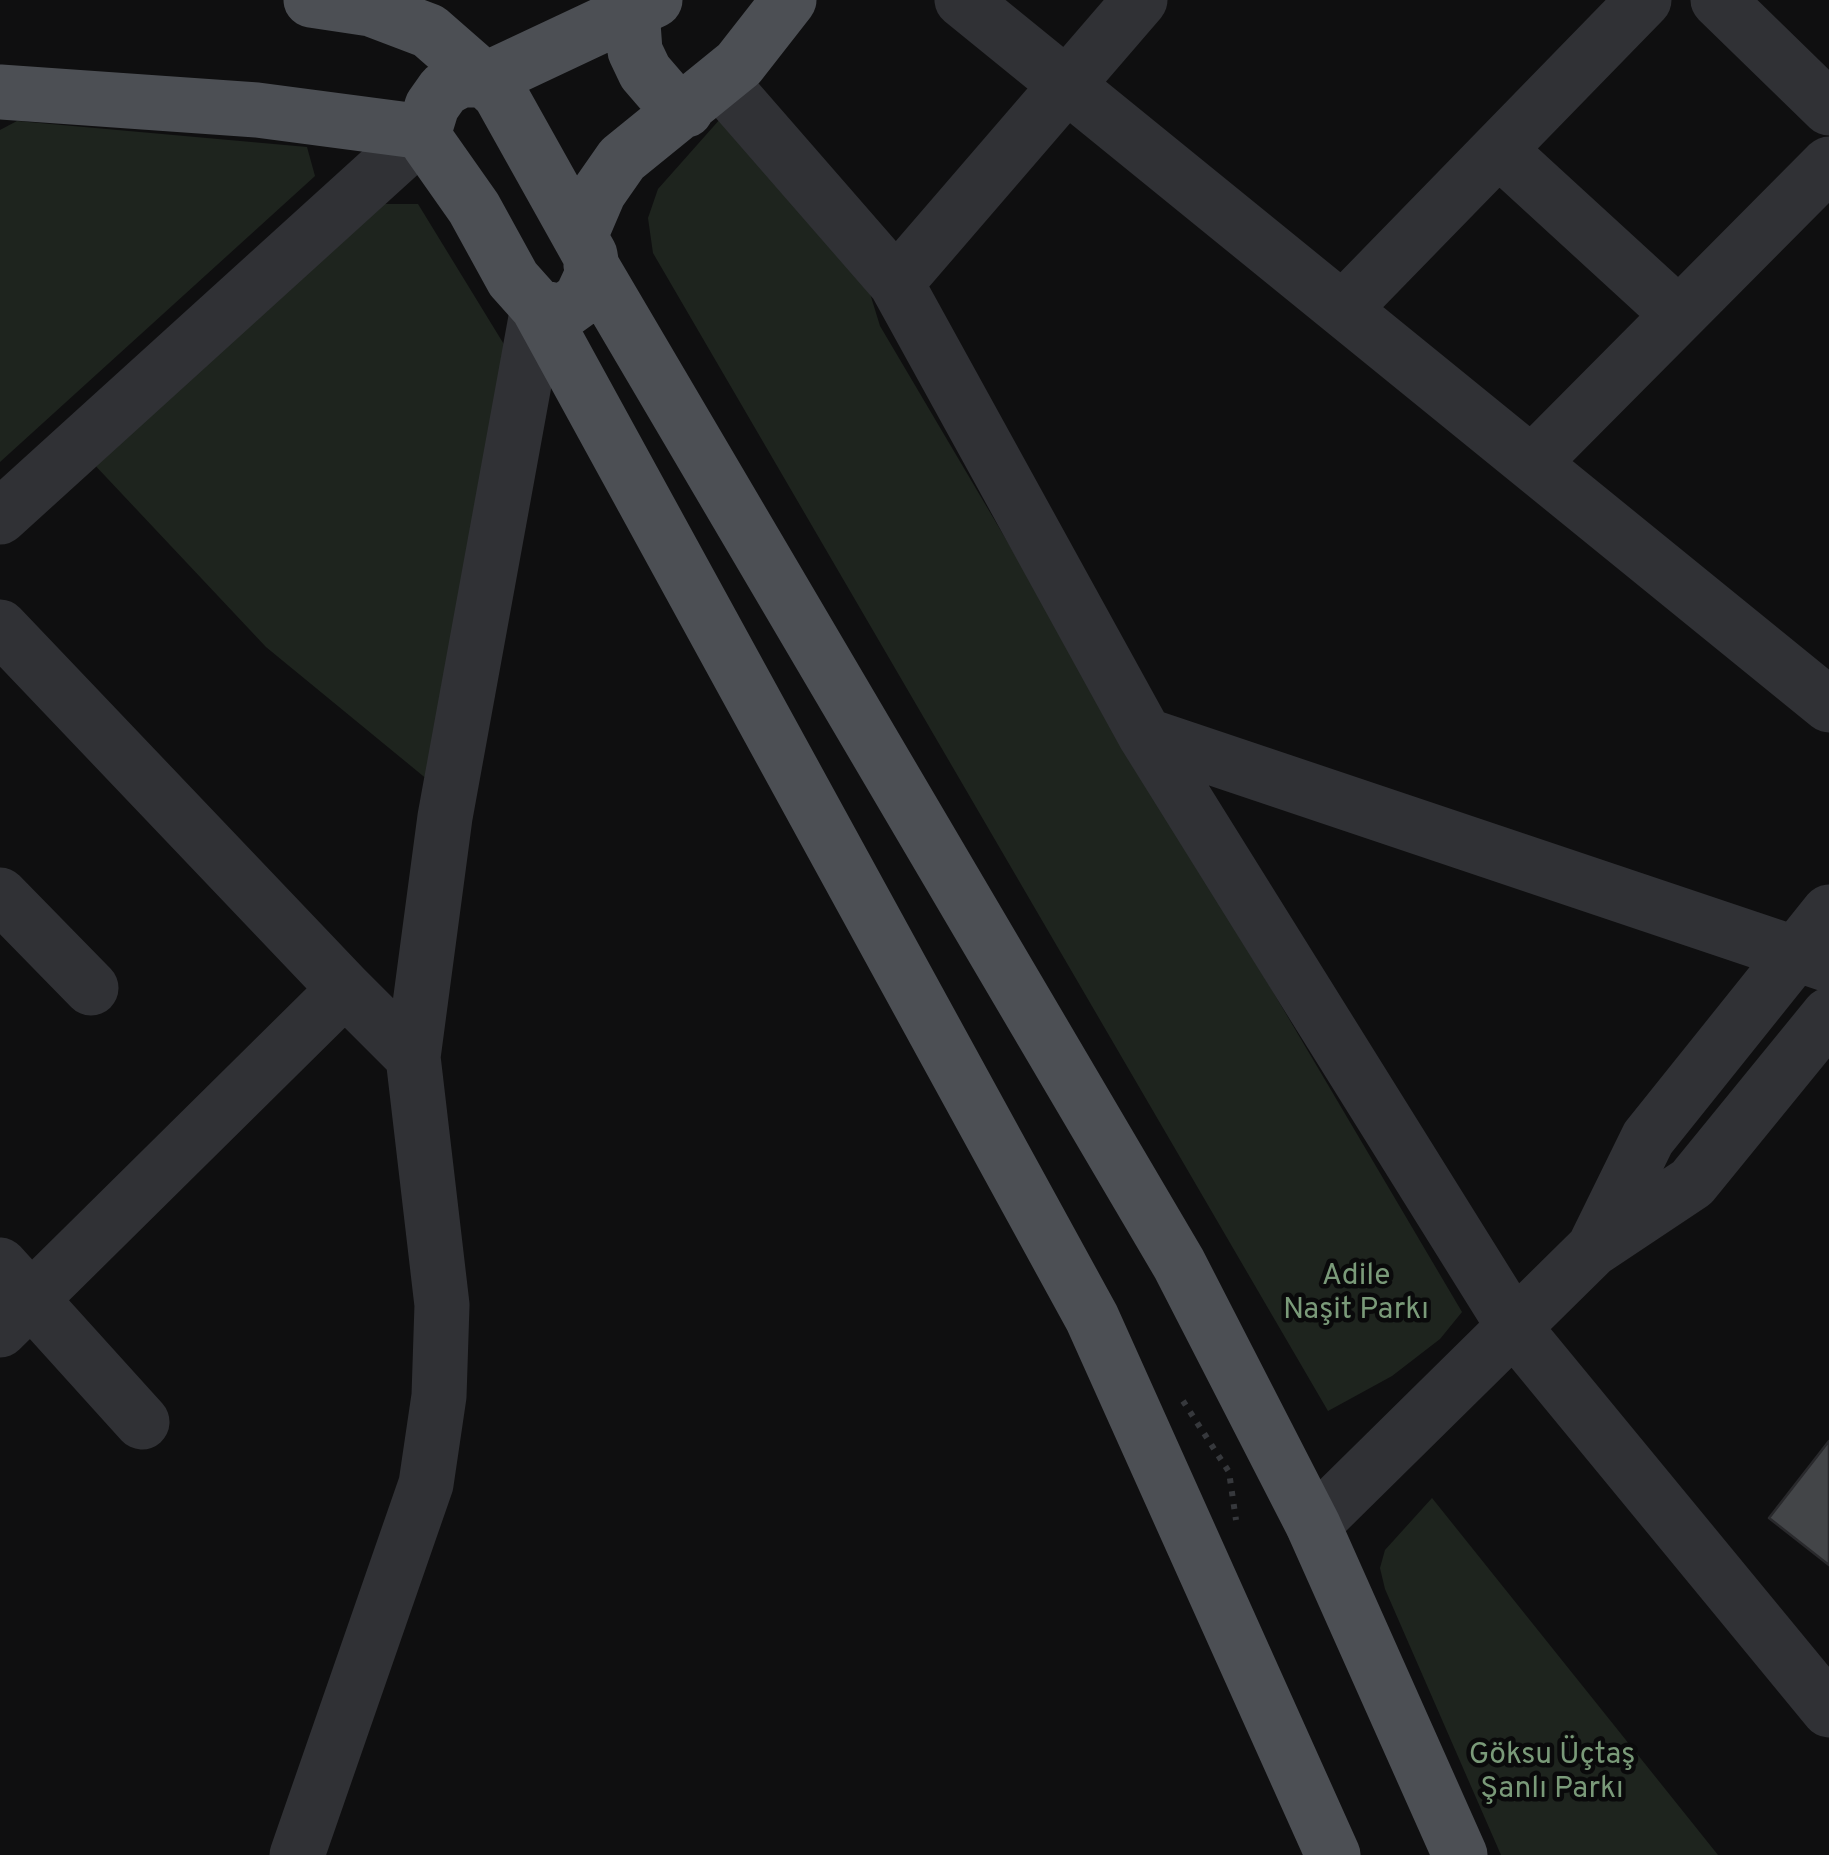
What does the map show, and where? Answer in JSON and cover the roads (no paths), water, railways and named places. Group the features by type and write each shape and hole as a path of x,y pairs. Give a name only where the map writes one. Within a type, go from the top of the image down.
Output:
{"main road":[{"path":"311,0 370,9 430,31 484,80 514,116 586,249 1179,1264 1313,1525 1460,1855"},
{"path":"538,307 563,312 574,306 590,287 586,249 599,192 622,159 703,96 789,0"},
{"path":"638,3 484,80 461,80 444,89 432,106 424,132 514,280 538,307 1092,1318 1334,1855"},
{"path":"638,3 633,40 645,72 670,101 703,96"},
{"path":"0,92 257,110 424,132"}],"street":[{"path":"962,0 1829,704"},
{"path":"896,283 1140,0"},
{"path":"1343,310 1644,0"},
{"path":"1718,0 1829,108"},
{"path":"703,96 896,283 1144,735 1516,1330 1824,1691"},
{"path":"0,517 424,132"},
{"path":"1498,150 1679,315"},
{"path":"1532,464 1829,164"},
{"path":"297,1855 426,1484 438,1396 442,1305 413,1057 444,816 538,307"},
{"path":"0,627 413,1057"},
{"path":"1144,735 1818,944 1648,1138 1593,1249"},
{"path":"0,895 91,988"},
{"path":"142,1422 10,1298 345,990"},
{"path":"1313,1525 1516,1330 1593,1249 1692,1182 1829,1015"}],"park label":[{"name":"Adile Naşit Parkı","path":"1356,1295"},
{"name":"Göksu Üçtaş Şanlı Parkı","path":"1552,1774"}]}
